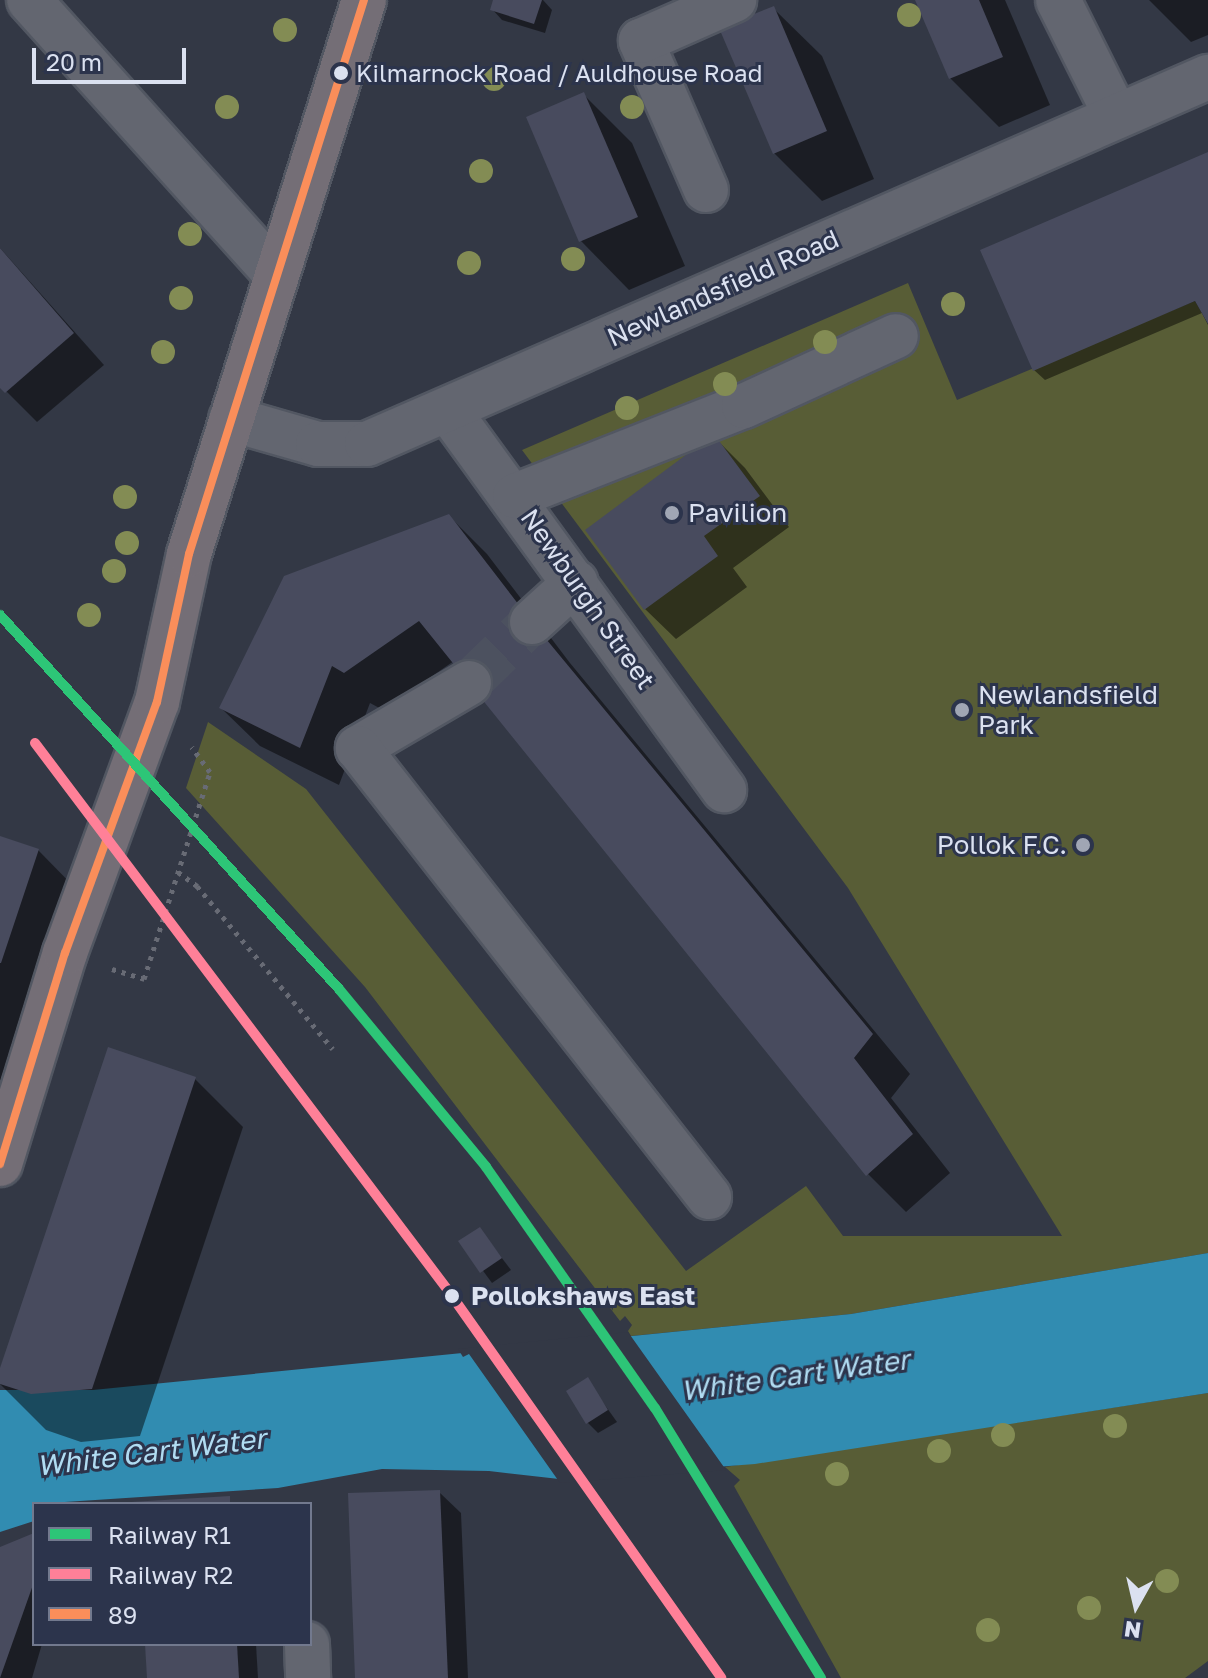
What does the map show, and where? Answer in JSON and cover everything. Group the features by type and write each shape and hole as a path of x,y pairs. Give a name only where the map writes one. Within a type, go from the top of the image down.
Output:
{"main road":[{"path":"0,1164 65,953 157,702 189,554 364,0"}],"street":[{"path":"29,0 277,275"},
{"path":"706,190 641,41 734,0"},
{"path":"1058,0 1115,114"},
{"name":"Newlandsfield Road","path":"231,419 318,444 352,445 379,440 1115,114 1208,77"},
{"path":"515,496 744,406 896,336"},
{"name":"Newburgh Street","path":"448,410 515,496 724,790"},
{"path":"532,622 576,582"},
{"path":"469,683 358,748 709,1197"},
{"path":"307,1646 308,1678"}],"path":[{"path":"65,953 144,979 210,772 157,702"},
{"path":"178,872 197,886 333,1049"}],"green space":[{"name":"Newlandsfield Park","path":"908,283 957,400 1195,301 1208,324 1208,1253 851,1314 631,1336 628,1331 632,1325 625,1316 620,1321 365,987 186,788 208,722 306,789 686,1271 806,1186 843,1236 1062,1236 848,888 522,450"},
{"path":"1208,1393 1208,1661 1185,1678 841,1678 734,1486 740,1480 725,1467"}],"water":[{"name":"White Cart Water","path":"1208,1253 1208,1393 755,1464 559,1479 489,1471 382,1469 278,1488 32,1502 32,1522 0,1532 0,1390 93,1390 851,1314"}],"pier":[{"path":"628,1332 726,1470 560,1483 469,1354 463,1357 458,1349"}],"building":[{"path":"493,0 542,0 534,24 490,10"},
{"path":"915,0 979,0 1003,57 949,79"},
{"path":"774,6 827,131 773,154 719,28"},
{"path":"584,92 638,217 579,242 526,117"},
{"path":"1208,152 1208,324 1195,301 1033,371 980,250"},
{"path":"0,248 74,333 5,393 0,388"},
{"name":"Pavilion","path":"714,434 760,496 704,536 718,556 644,610 585,530"},
{"path":"449,514 532,622 873,1034 854,1058 913,1134 866,1176 419,621 344,673 332,666 300,748 219,708 284,576"},
{"path":"0,836 39,849 1,963 0,963"},
{"path":"108,1047 196,1077 92,1389 31,1394 0,1384 0,1368"},
{"path":"480,1227 502,1258 480,1273 458,1241"},
{"path":"588,1377 608,1410 586,1424 566,1391"},
{"path":"440,1490 448,1678 355,1678 348,1493"},
{"path":"230,1496 230,1502 131,1502"},
{"path":"32,1534 32,1588 0,1678 0,1547"},
{"path":"145,1646 237,1646 239,1678 147,1678"}],"tunnel":[{"path":"469,683 532,622"}],"rail line":[{"name":"R1","path":"0,615 339,989 486,1167 655,1408 821,1678"},
{"name":"R2","path":"35,743 447,1289 721,1678"}],"transit line":[{"name":"89","path":"0,1164 65,953 157,702 189,554 364,0"}],"place":[{"name":"Kilmarnock Road / Auldhouse Road","path":"341,73"},
{"name":"Pavilion","path":"672,513"},
{"name":"Newlandsfield Park","path":"962,710"},
{"name":"Pollok F.C.","path":"1083,845"},
{"name":"Pollokshaws East","path":"452,1296"}]}
